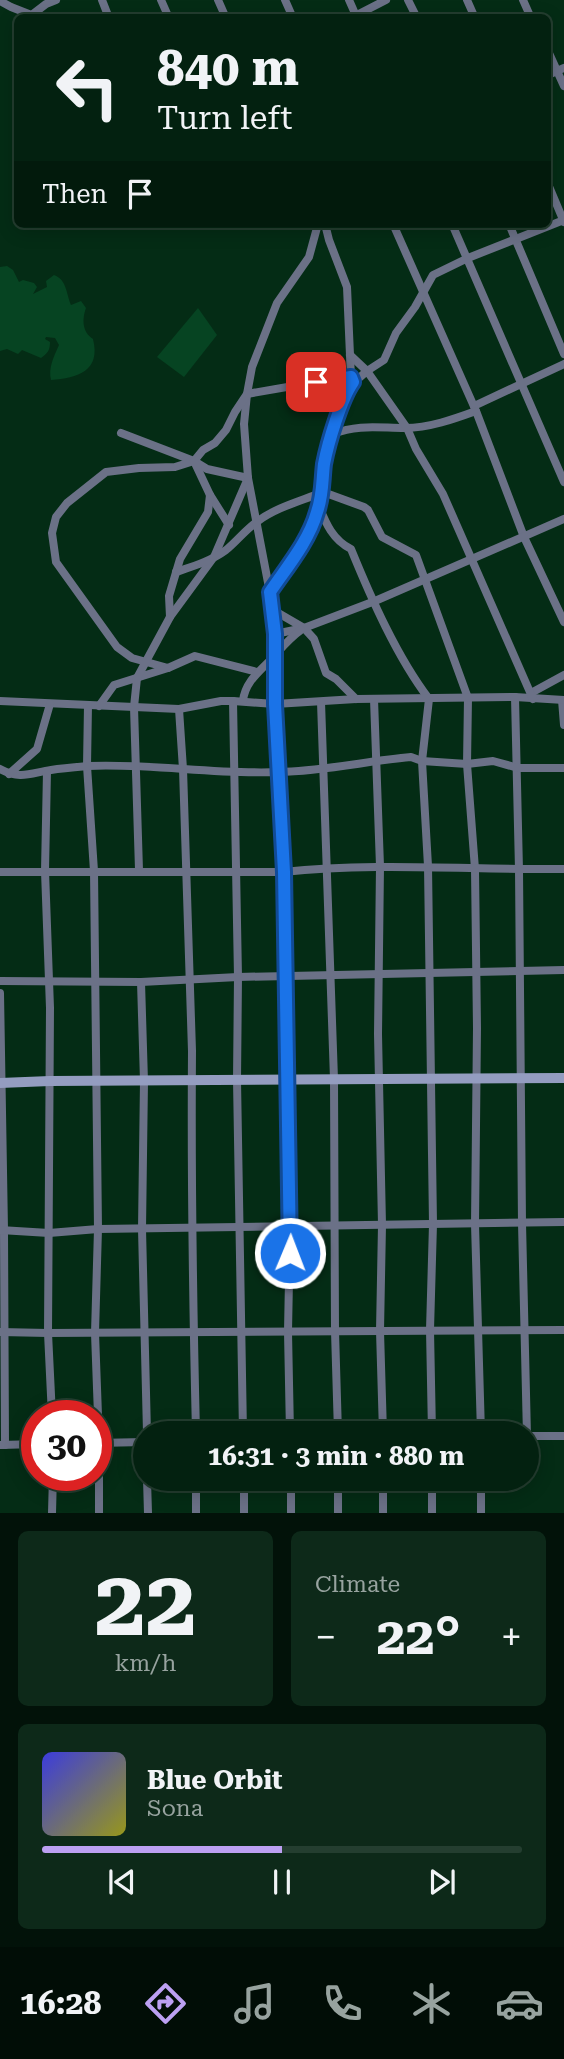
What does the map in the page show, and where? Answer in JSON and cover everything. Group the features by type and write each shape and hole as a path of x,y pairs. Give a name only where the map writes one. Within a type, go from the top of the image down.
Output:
{"street":[{"path":"45,2 56,0"},
{"path":"360,14 386,0"},
{"path":"0,1 30,14"},
{"path":"561,69 564,86"},
{"path":"551,191 564,221"},
{"path":"317,228 309,257 277,303 252,367 244,424 248,478 273,610 304,628 314,639 326,673 356,699"},
{"path":"290,1421 290,1227 284,872 275,704 275,634 270,592 305,540 319,506 323,492 324,463 334,423 352,380 347,287 326,228"},
{"path":"395,228 475,408 524,537 564,622"},
{"path":"454,228 564,482"},
{"path":"511,228 564,354"},
{"path":"168,668 132,658 117,647 56,562 52,533 57,517 66,503 106,472 175,467 194,461 226,430 247,394 352,380 384,360 396,334 433,275 468,258 545,228"},
{"path":"350,355 367,371 407,428 416,449 443,494 532,696"},
{"path":"333,434 366,427 407,428 445,422 564,364"},
{"path":"121,433 194,461 207,469 248,478"},
{"path":"194,461 210,495 229,525"},
{"path":"139,870 134,707 137,678 170,617 214,557 248,478"},
{"path":"176,572 197,566 226,550 257,521 276,510 323,492 368,510 382,537 416,555 468,698 467,764 475,869 475,1224 481,1421"},
{"path":"170,617 169,596 180,559 208,512 210,495"},
{"path":"319,506 336,538 351,549 401,654 429,699 422,761 428,866 433,1224 430,1330 432,1421"},
{"path":"275,634 304,628 375,601 564,519"},
{"path":"243,701 243,695 251,680 289,639 304,628"},
{"path":"99,706 114,685 168,668 195,656 257,673"},
{"path":"532,696 564,675"},
{"path":"0,701 179,709 221,701 275,704 356,699 532,696 563,700 564,725"},
{"path":"514,697 520,870 522,1223 527,1421"},
{"path":"373,699 380,866 378,1034 383,1421"},
{"path":"233,701 243,1421"},
{"path":"321,702 334,1079 338,1421"},
{"path":"9,774 37,748 50,704"},
{"path":"88,705 87,766 94,871 97,1400"},
{"path":"179,709 192,1051 191,1229 196,1421"},
{"path":"0,769 9,774 28,776 87,766 278,773 411,757 422,761 467,764 493,761 517,768 564,768"},
{"path":"47,771 45,871 50,1081 48,1334 51,1400"},
{"path":"0,872 284,872 327,867 380,866 564,869"},
{"path":"0,981 141,982 238,977 564,970"},
{"path":"141,982 144,1081 142,1229 147,1421"},
{"path":"0,993 2,1445 21,1444"},
{"path":"1,1083 564,1078"},
{"path":"2,1230 49,1233 98,1229 564,1222"},
{"path":"2,1332 48,1334 564,1330"},
{"path":"539,1436 564,1436"},
{"path":"112,1443 133,1442"},
{"path":"52,1513 53,1491"},
{"path":"99,1491 100,1513"},
{"path":"148,1491 148,1513"},
{"path":"196,1491 196,1513"},
{"path":"244,1491 244,1513"},
{"path":"291,1491 291,1513"},
{"path":"338,1491 338,1513"},
{"path":"383,1491 383,1513"},
{"path":"432,1491 432,1513"},
{"path":"481,1491 481,1513"}],"green space":[{"path":"7,266 13,270 19,282 23,280 34,283 37,287 33,294 47,287 46,281 54,275 64,284 71,305 81,301 86,308 85,329 93,339 95,350 94,359 85,371 51,380 53,358 59,345 55,338 46,337 50,347 41,358 22,350 18,354 7,349 0,351 0,267"},
{"path":"198,308 217,335 184,377 157,357"}],"route":[{"path":"290,1253 284,872 275,704 275,634 270,592 305,540 317,515 323,492 324,463 334,423 353,382 351,377 316,382"}]}
